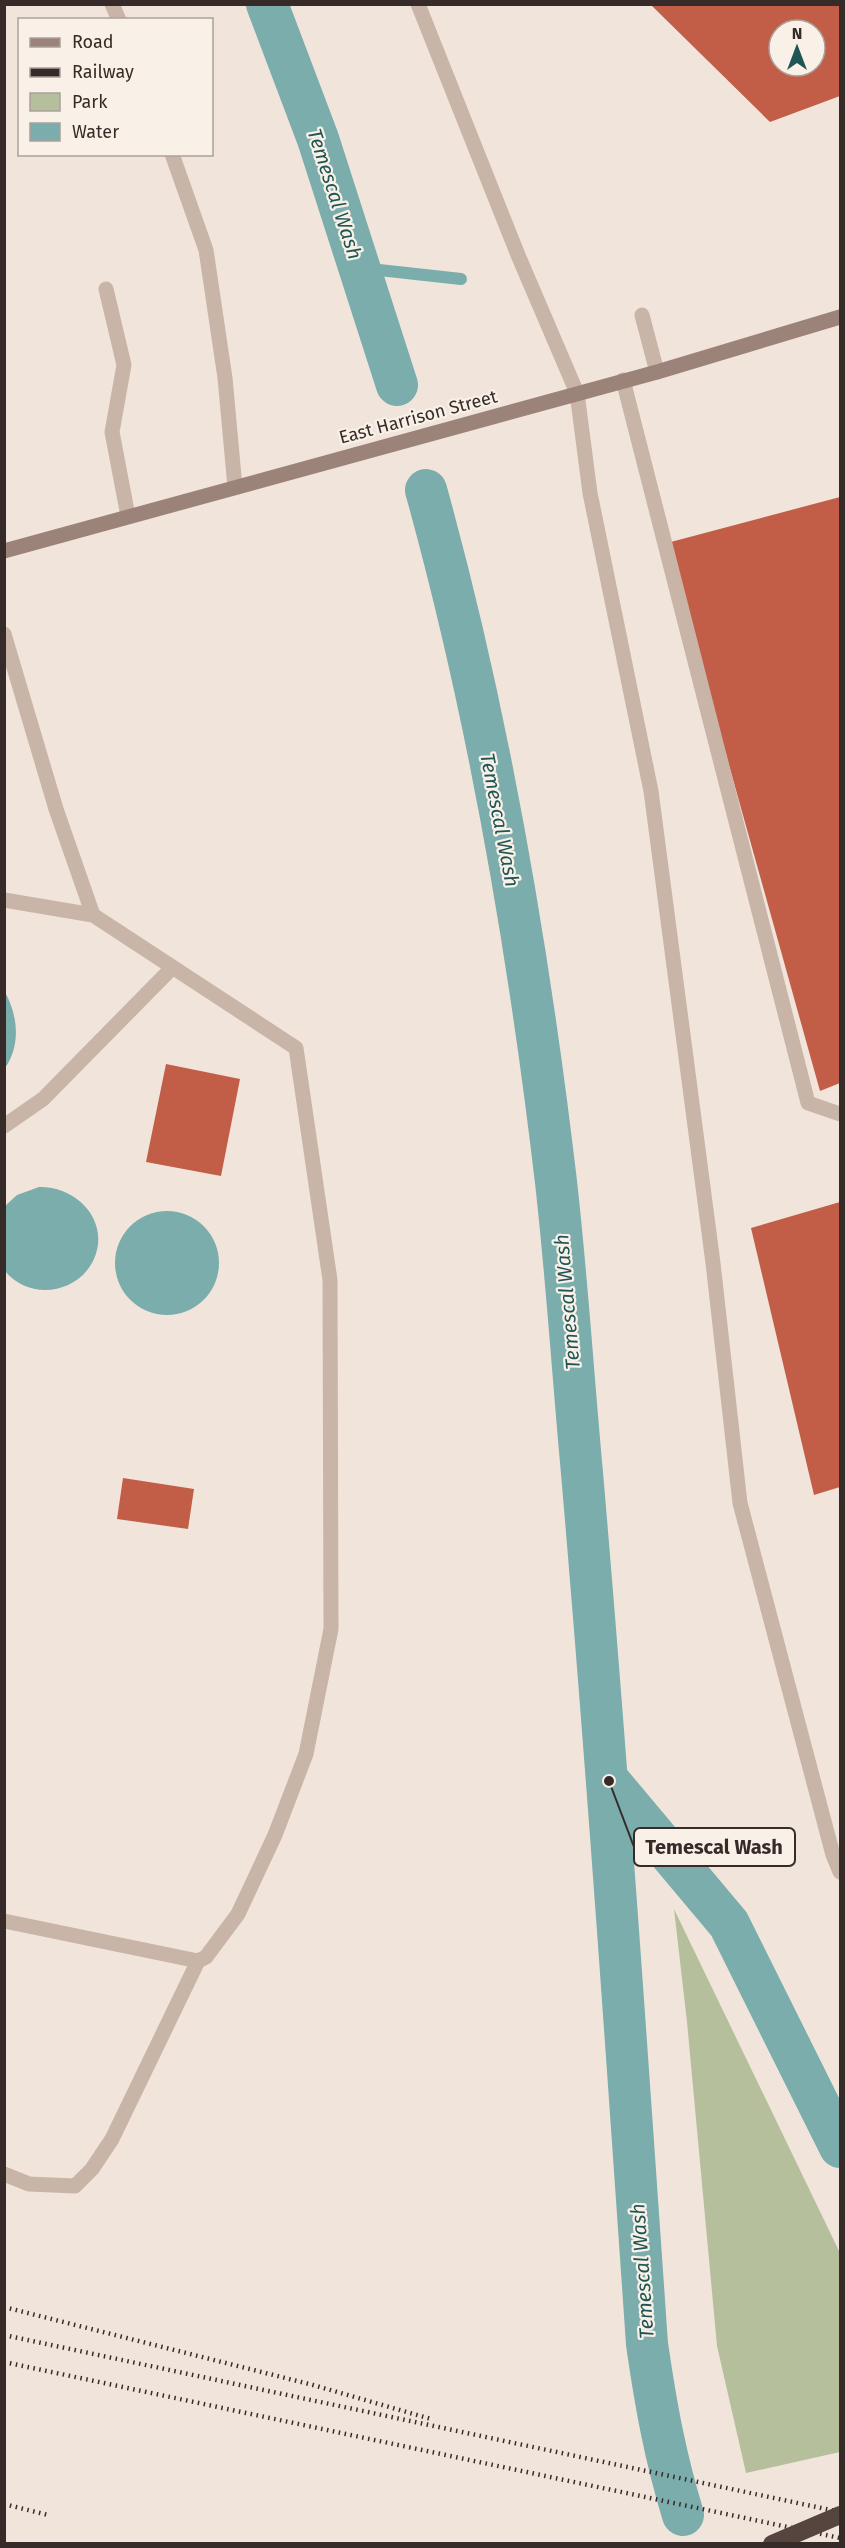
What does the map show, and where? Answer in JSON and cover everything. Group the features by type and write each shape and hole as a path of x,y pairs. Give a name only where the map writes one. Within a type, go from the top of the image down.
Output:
{"highway":[{"path":"772,2544 840,2515"}],"street":[{"name":"East Harrison Street","path":"4,551 657,372 840,317"}],"lane":[{"path":"112,4 118,18"},
{"path":"418,4 518,255 577,393 590,493 651,791 713,1263 740,1503 833,1855 840,1872"},
{"path":"173,156 206,250 225,378 235,487"},
{"path":"106,289 124,365 112,432 128,516"},
{"path":"642,315 657,372"},
{"path":"623,380 808,1104 840,1114"},
{"path":"4,634 56,809 93,915"},
{"path":"4,900 93,915 296,1048 330,1280 331,1629 306,1754 275,1835 238,1914 206,1957 198,1961 112,2139 92,2169 75,2186 29,2184 4,2174"},
{"path":"4,1126 43,1099 172,968"},
{"path":"4,1921 198,1961"}],"green space":[{"path":"674,1909 840,2253 840,2452 746,2473 717,2346 687,2022"}],"water":[{"path":"5,992 13,1011 16,1030 14,1050 5,1068"},
{"path":"39,1187 53,1188 78,1200 94,1220 98,1233 98,1247 93,1261 85,1272 64,1287 51,1290 38,1290 26,1286 5,1271 5,1206 17,1195"},
{"path":"167,1211 187,1215 204,1226 215,1243 219,1263 215,1283 204,1300 187,1311 167,1315 147,1311 130,1300 119,1283 115,1263 119,1243 130,1226 147,1215"}],"building":[{"path":"650,4 840,4 840,96 770,122"},
{"path":"840,497 840,1083 820,1091 667,543"},
{"path":"166,1064 240,1079 221,1176 146,1162"},
{"path":"840,1202 840,1487 814,1495 751,1228"},
{"path":"123,1478 194,1489 188,1529 117,1519"}],"waterway":[{"name":"Temescal Wash","path":"267,4 318,139 397,385"},
{"path":"361,268 461,279"},
{"name":"Temescal Wash","path":"426,490 469,660 487,746 519,921 545,1095 563,1255 591,1582 647,2344 662,2431 683,2515"},
{"path":"609,1781 729,1924 840,2147"}],"railway":[{"path":"4,2307 313,2385 431,2419"},
{"path":"4,2335 840,2512"},
{"path":"4,2362 840,2538"},
{"path":"4,2504 48,2515"}],"place":[{"name":"Temescal Wash","path":"609,1781"}]}
